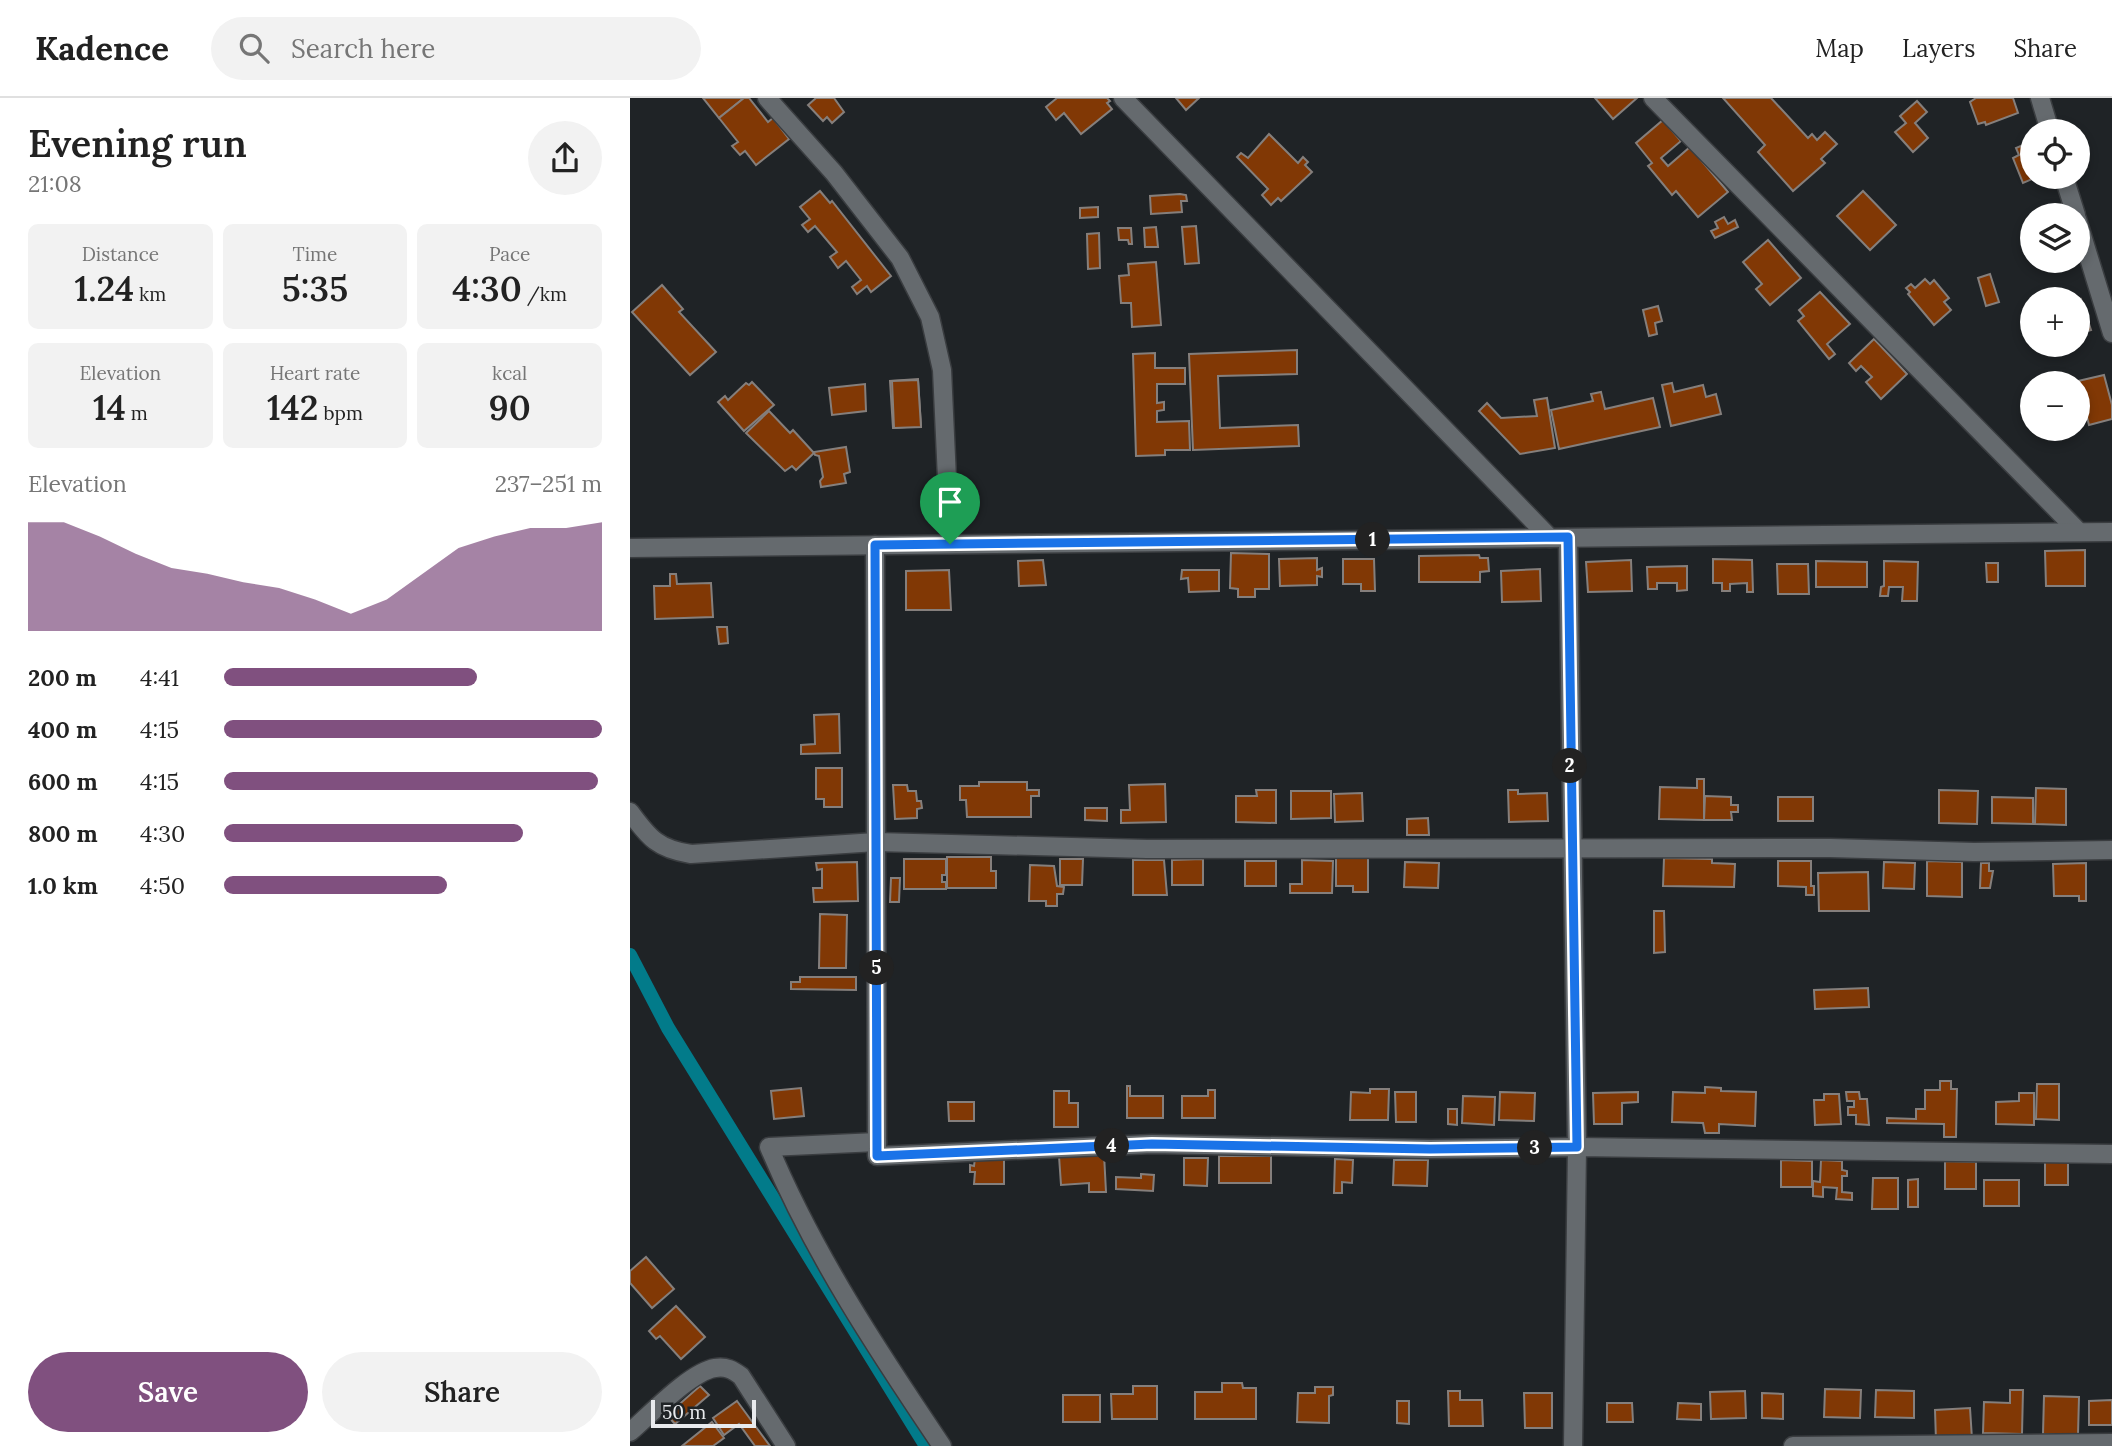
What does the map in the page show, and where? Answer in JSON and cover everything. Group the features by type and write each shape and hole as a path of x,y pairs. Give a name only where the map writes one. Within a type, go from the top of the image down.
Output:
{"street":[{"path":"767,98 834,173 900,258 930,317 942,370 950,544"},
{"path":"1124,98 1559,538 1571,848 1577,1147 1573,1446"},
{"path":"1653,98 2079,532"},
{"path":"2040,98 2046,119"},
{"path":"2090,260 2112,333"},
{"path":"630,548 2112,532"},
{"path":"875,545 877,1156 1152,1144 1430,1149 1577,1147 2112,1154"},
{"path":"630,812 658,845 669,851 691,854 876,842 1147,849 1830,848 1974,852 2112,850"},
{"path":"877,1142 769,1147 806,1225 855,1313 942,1446"},
{"path":"630,1432 689,1382 717,1367 731,1369 741,1376 786,1446"},
{"path":"1793,1446 2112,1443"}],"building":[{"path":"703,98 744,98 719,118"},
{"path":"744,98 749,98 768,122 773,118 789,139 756,165 745,151 740,155 732,146 738,142 719,118"},
{"path":"816,98 834,98 844,112 832,123 827,117 823,121 808,105"},
{"path":"1057,98 1107,98 1112,109 1081,134 1064,113 1056,120 1046,107"},
{"path":"1176,98 1199,98 1186,110"},
{"path":"1595,98 1637,98 1613,119"},
{"path":"1723,98 1771,98 1808,138 1812,134 1817,140 1825,132 1837,144 1821,159 1825,163 1793,191 1758,152 1765,145"},
{"path":"1976,98 2013,98 2018,113 1986,125 1985,122 1978,124 1970,102"},
{"path":"1917,101 1927,112 1915,123 1928,138 1913,152 1895,132 1906,123 1900,116"},
{"path":"1663,120 1681,141 1661,158 1668,166 1690,147 1728,192 1698,217 1676,191 1672,195 1648,166 1652,163 1636,143"},
{"path":"1269,134 1298,163 1303,157 1308,162 1305,165 1312,172 1281,201 1278,198 1271,205 1262,195 1268,189 1237,157 1241,153 1248,158"},
{"path":"2020,146 2020,176 2013,158 2019,155 2016,148"},
{"path":"820,191 830,203 832,201 891,276 871,292 867,286 857,294 852,287 861,280 846,261 838,268 830,257 837,252 815,226 808,232 802,225 810,219 800,207"},
{"path":"1863,191 1896,225 1870,250 1837,216"},
{"path":"1186,195 1187,201 1181,201 1182,212 1151,214 1150,196"},
{"path":"1098,207 1098,217 1080,218 1080,208"},
{"path":"1724,217 1728,224 1735,220 1738,227 1715,238 1711,231 1718,228 1715,222"},
{"path":"1196,226 1199,263 1185,264 1182,227"},
{"path":"1156,227 1158,247 1145,247 1144,228"},
{"path":"1118,228 1131,228 1132,244 1129,244 1128,240 1119,240"},
{"path":"1099,233 1100,268 1088,269 1087,234"},
{"path":"1768,240 1801,278 1770,305 1756,289 1762,284 1743,262"},
{"path":"1156,262 1161,325 1132,327 1131,303 1121,303 1119,276 1129,275 1128,264"},
{"path":"1990,274 1999,302 1986,306 1978,278"},
{"path":"1925,279 1930,284 1934,280 1949,298 1944,302 1951,310 1934,325 1906,288 1911,284 1915,288"},
{"path":"662,285 683,309 679,312 716,352 690,375 632,312"},
{"path":"1820,292 1850,324 1827,344 1835,354 1829,359 1798,321 1804,316 1799,310"},
{"path":"1658,306 1662,321 1655,323 1657,334 1649,336 1643,310"},
{"path":"1874,339 1907,374 1881,399 1866,382 1872,377 1861,366 1856,371 1849,363"},
{"path":"1297,350 1297,374 1218,376 1220,428 1298,425 1299,446 1193,450 1189,354"},
{"path":"1155,353 1155,368 1185,368 1185,384 1157,384 1157,403 1164,402 1164,410 1157,411 1157,422 1189,421 1190,450 1165,450 1165,455 1136,456 1133,354"},
{"path":"2104,375 2112,405 2112,419 2090,425 2090,378"},
{"path":"918,379 921,426 893,428 890,381"},
{"path":"918,380 921,427 894,428 892,381"},
{"path":"752,382 774,405 744,431 718,402 725,396 728,400 746,383 749,385"},
{"path":"1672,383 1674,392 1703,385 1706,397 1716,394 1721,414 1671,426 1662,385"},
{"path":"865,384 866,411 832,415 829,388"},
{"path":"1601,392 1605,409 1653,398 1660,427 1559,449 1551,410 1593,401 1591,394"},
{"path":"1547,398 1555,448 1520,454 1479,411 1487,403 1501,418 1537,416 1534,400"},
{"path":"769,411 790,433 793,430 814,453 796,470 792,466 785,471 746,433"},
{"path":"846,447 850,472 844,474 846,483 821,487 820,481 823,477 819,456 814,452"},
{"path":"2085,550 2085,586 2046,586 2045,551"},
{"path":"1231,553 1269,554 1269,589 1255,589 1255,597 1238,597 1238,589 1230,588"},
{"path":"1479,555 1480,558 1488,558 1489,571 1480,572 1480,582 1419,582 1419,556"},
{"path":"1317,558 1317,570 1322,568 1322,577 1317,576 1317,585 1280,586 1279,559"},
{"path":"1343,559 1374,559 1375,591 1361,591 1361,584 1343,584"},
{"path":"1713,559 1752,560 1753,592 1747,592 1747,583 1730,584 1730,591 1722,591 1722,583 1713,583"},
{"path":"1043,560 1046,585 1019,586 1018,561"},
{"path":"1631,560 1632,591 1588,592 1586,562"},
{"path":"1816,561 1867,562 1867,587 1816,587"},
{"path":"1884,561 1918,562 1917,601 1902,601 1903,587 1889,587 1888,596 1880,596 1881,587 1884,586"},
{"path":"1986,563 1998,563 1998,582 1987,582"},
{"path":"1777,564 1808,564 1809,594 1778,594"},
{"path":"1687,566 1687,590 1677,591 1677,583 1657,583 1657,589 1648,589 1647,567"},
{"path":"1540,569 1541,601 1502,602 1501,571"},
{"path":"949,570 951,610 906,610 906,571"},
{"path":"1182,570 1219,570 1219,591 1189,592 1188,578 1181,579"},
{"path":"670,574 676,574 677,584 711,583 713,617 655,619 654,586 670,586"},
{"path":"717,627 727,627 728,643 719,644"},
{"path":"839,714 840,753 801,754 801,745 815,744 814,715"},
{"path":"816,768 842,768 842,807 824,807 824,799 816,799"},
{"path":"1697,779 1704,779 1704,820 1659,819 1660,787 1697,788"},
{"path":"979,782 1027,782 1027,790 1039,790 1039,796 1031,796 1031,817 967,817 966,800 960,800 960,786 979,786"},
{"path":"1165,784 1166,822 1121,823 1121,810 1130,810 1129,785"},
{"path":"893,785 907,785 908,791 916,791 917,801 921,801 922,808 917,809 917,818 895,819"},
{"path":"2036,788 2066,789 2066,825 2035,824"},
{"path":"1256,790 1276,790 1276,823 1236,822 1236,796 1257,796"},
{"path":"1508,790 1518,790 1518,794 1547,793 1548,821 1509,822"},
{"path":"1939,790 1978,791 1977,824 1939,823"},
{"path":"1291,791 1331,791 1331,818 1291,819"},
{"path":"1362,793 1363,821 1335,822 1334,794"},
{"path":"1705,796 1731,797 1731,805 1738,805 1738,812 1731,812 1732,820 1704,820"},
{"path":"1778,797 1813,797 1813,821 1778,821"},
{"path":"1992,797 2033,798 2033,824 1992,823"},
{"path":"1085,808 1107,808 1107,821 1085,820"},
{"path":"1428,818 1429,835 1407,835 1407,819"},
{"path":"947,857 991,857 991,871 996,871 996,888 947,888"},
{"path":"1336,858 1368,858 1368,892 1353,892 1353,886 1336,886"},
{"path":"1664,858 1712,859 1712,863 1735,864 1734,887 1663,886"},
{"path":"904,859 946,859 946,875 942,875 942,882 946,882 946,889 904,889"},
{"path":"1060,859 1083,859 1082,885 1060,885"},
{"path":"1203,859 1203,885 1172,885 1172,860"},
{"path":"1133,860 1164,860 1167,895 1133,895"},
{"path":"1302,860 1333,861 1332,893 1290,893 1290,884 1302,884"},
{"path":"1245,861 1276,861 1276,886 1245,886"},
{"path":"1778,861 1811,861 1811,886 1814,886 1814,895 1806,895 1806,887 1778,886"},
{"path":"1927,861 1962,862 1962,897 1927,896"},
{"path":"857,862 858,901 814,902 813,888 822,888 822,869 817,870 816,863"},
{"path":"1405,862 1439,863 1438,888 1404,887"},
{"path":"1884,862 1915,863 1914,889 1883,888"},
{"path":"1981,863 1989,863 1989,871 1993,871 1990,888 1980,888"},
{"path":"2086,863 2086,901 2079,901 2079,896 2054,896 2053,864"},
{"path":"1030,865 1054,866 1057,886 1064,887 1063,894 1057,894 1057,906 1046,906 1046,901 1029,901"},
{"path":"1868,872 1869,911 1819,911 1818,873"},
{"path":"891,878 900,878 899,902 890,902"},
{"path":"1654,911 1664,911 1665,952 1654,953"},
{"path":"820,914 847,915 846,968 819,968"},
{"path":"800,977 856,977 856,990 791,989 791,982 800,982"},
{"path":"1868,988 1869,1007 1815,1009 1814,990"},
{"path":"1940,1081 1951,1081 1951,1089 1957,1089 1956,1137 1944,1137 1944,1124 1887,1123 1887,1118 1916,1119 1916,1109 1925,1109 1925,1090 1940,1090"},
{"path":"2037,1084 2059,1084 2059,1120 2036,1119"},
{"path":"1127,1086 1130,1086 1130,1096 1163,1096 1163,1118 1127,1118"},
{"path":"1705,1087 1721,1088 1721,1091 1756,1092 1755,1126 1719,1124 1719,1133 1705,1133 1703,1123 1672,1122 1673,1092 1705,1093"},
{"path":"801,1088 804,1116 774,1119 771,1091"},
{"path":"1370,1089 1389,1089 1388,1120 1350,1120 1351,1092 1370,1093"},
{"path":"1208,1090 1215,1090 1215,1118 1182,1118 1182,1096 1208,1096"},
{"path":"1054,1091 1069,1091 1069,1103 1078,1103 1078,1127 1054,1127"},
{"path":"1395,1092 1416,1092 1416,1122 1396,1122"},
{"path":"1500,1092 1535,1093 1534,1121 1499,1120"},
{"path":"1638,1092 1638,1102 1622,1103 1622,1124 1594,1124 1593,1093"},
{"path":"1846,1092 1859,1092 1860,1099 1867,1099 1869,1125 1856,1124 1856,1115 1848,1115 1848,1107 1854,1107 1854,1101 1847,1101"},
{"path":"2019,1093 2034,1093 2034,1125 1996,1124 1996,1102 2019,1101"},
{"path":"1824,1094 1839,1094 1841,1124 1815,1125 1814,1100 1824,1100"},
{"path":"1463,1096 1495,1097 1494,1125 1462,1123"},
{"path":"948,1102 974,1102 974,1121 949,1121"},
{"path":"1448,1109 1457,1109 1457,1125 1448,1124"},
{"path":"1104,1154 1106,1192 1089,1192 1089,1183 1061,1185 1059,1156"},
{"path":"1219,1156 1271,1156 1271,1183 1219,1183"},
{"path":"975,1158 1004,1158 1004,1184 974,1184 975,1172 970,1172 970,1165 974,1166"},
{"path":"1184,1158 1208,1158 1207,1186 1184,1185"},
{"path":"1335,1159 1353,1160 1352,1183 1342,1182 1342,1193 1334,1193"},
{"path":"1394,1160 1428,1160 1427,1186 1393,1185"},
{"path":"1781,1160 1812,1161 1812,1187 1781,1187"},
{"path":"1821,1160 1842,1161 1842,1170 1847,1171 1847,1176 1842,1176 1842,1192 1852,1193 1852,1200 1836,1199 1837,1188 1823,1187 1823,1197 1813,1196 1813,1181 1820,1182"},
{"path":"1945,1161 1976,1162 1976,1189 1945,1189"},
{"path":"2045,1162 2068,1162 2068,1185 2045,1185"},
{"path":"1141,1174 1154,1175 1153,1191 1116,1189 1116,1177 1141,1178"},
{"path":"1873,1178 1898,1178 1898,1209 1872,1209"},
{"path":"1918,1179 1918,1207 1908,1207 1908,1180"},
{"path":"1984,1180 2019,1180 2019,1206 1984,1206"},
{"path":"646,1257 674,1289 652,1308 630,1283 630,1271"},
{"path":"676,1306 705,1337 681,1359 660,1336 656,1339 649,1331"},
{"path":"1222,1383 1242,1383 1243,1388 1256,1388 1256,1419 1195,1419 1195,1392 1222,1392"},
{"path":"700,1386 709,1395 675,1424 667,1415"},
{"path":"1133,1386 1157,1386 1157,1419 1112,1419 1111,1394 1133,1394"},
{"path":"1315,1387 1333,1387 1333,1395 1329,1396 1329,1423 1297,1422 1298,1393 1315,1393"},
{"path":"1825,1389 1861,1390 1860,1418 1824,1417"},
{"path":"1876,1390 1914,1391 1914,1418 1875,1417"},
{"path":"2010,1390 2023,1390 2022,1434 1983,1433 1984,1402 2010,1403"},
{"path":"1448,1391 1460,1391 1460,1400 1482,1400 1483,1426 1449,1426"},
{"path":"1745,1391 1746,1418 1711,1419 1710,1392"},
{"path":"1524,1393 1552,1393 1552,1428 1525,1428"},
{"path":"1762,1393 1783,1394 1783,1419 1762,1418"},
{"path":"1063,1395 1100,1395 1100,1422 1063,1422"},
{"path":"2044,1396 2079,1397 2078,1435 2043,1434"},
{"path":"2112,1400 2112,1425 2089,1425 2089,1401"},
{"path":"737,1401 770,1446 755,1446 739,1424 724,1435 713,1418"},
{"path":"1397,1401 1409,1401 1409,1424 1397,1423"},
{"path":"1607,1403 1632,1403 1633,1422 1607,1422"},
{"path":"1678,1403 1701,1404 1701,1420 1677,1419"},
{"path":"1970,1408 1972,1439 1936,1441 1935,1410"},
{"path":"712,1422 724,1438 713,1446 682,1446"}],"waterway":[{"path":"630,955 668,1028 926,1446"}],"route":[{"path":"1568,537 1577,1147 1430,1149 1152,1144 877,1156 875,545 950,544 1568,537"}]}
